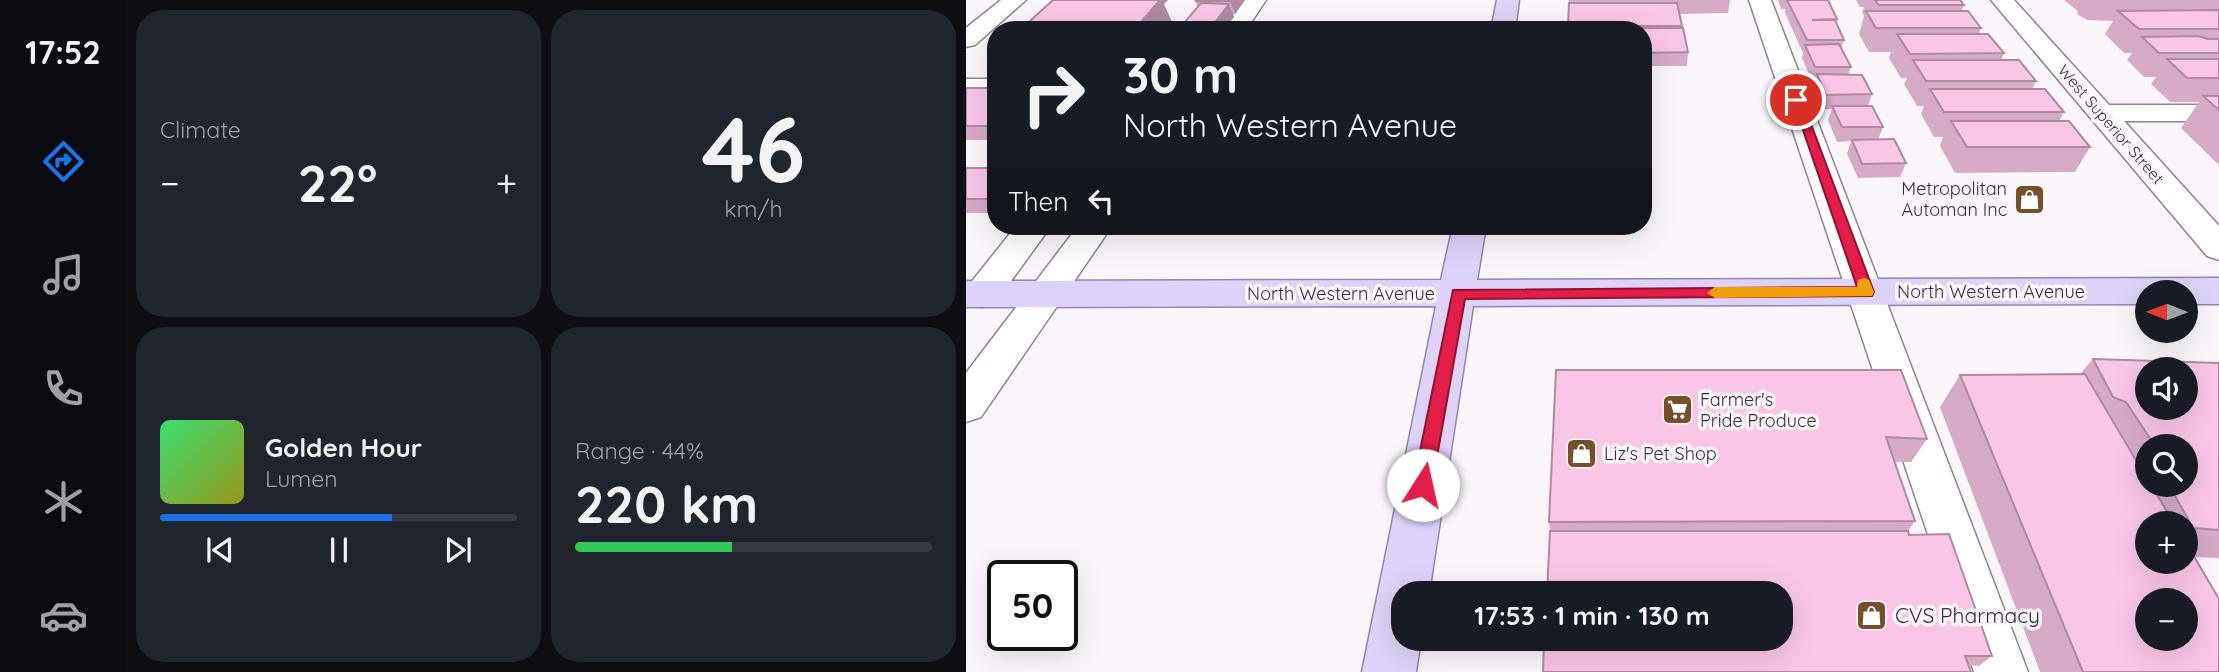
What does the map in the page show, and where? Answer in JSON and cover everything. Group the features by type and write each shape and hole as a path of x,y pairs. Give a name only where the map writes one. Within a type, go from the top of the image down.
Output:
{"main road":[{"path":"1504,21 1508,0"},
{"path":"1389,672 1468,235"},
{"name":"North Western Avenue","path":"974,294 2219,291"}],"street":[{"path":"989,21 1015,0"},
{"path":"1240,21 1255,0"},
{"path":"1760,0 1867,292 2001,672"},
{"name":"West Superior Street","path":"2001,0 2219,248"},
{"path":"966,40 987,23"},
{"path":"966,87 987,87"},
{"path":"2102,113 2219,113"},
{"path":"974,294 1026,235"},
{"path":"966,405 1089,235"}],"building":[{"path":"1053,0 1160,0 1142,21 1030,21"},
{"path":"1197,0 1231,0 1195,1"},
{"path":"1787,0 1828,0 1837,19 1812,20 1835,20 1844,40 1807,40"},
{"path":"1875,0 1960,0 1964,5 1879,5"},
{"path":"1201,3 1229,4 1216,21 1186,21"},
{"path":"1569,3 1677,3 1682,26 1652,26 1652,21 1568,21"},
{"path":"2219,10 2219,29 2139,29 2118,11"},
{"path":"1866,11 1968,11 1981,28 1876,28"},
{"path":"1652,28 1683,28 1688,52 1652,53"},
{"path":"1897,34 1988,34 2004,53 1910,54"},
{"path":"2198,36 2219,39 2219,53 2159,53 2142,37"},
{"path":"1839,44 1851,67 1815,67 1805,45"},
{"path":"2167,59 2219,59 2219,78 2187,78"},
{"path":"1913,60 2019,60 2036,81 1926,81"},
{"path":"1817,74 1862,75 1872,94 1825,95"},
{"path":"966,88 987,88 987,126 966,126"},
{"path":"1930,89 2045,89 2064,112 1944,112"},
{"path":"2203,96 2219,96 2219,110"},
{"path":"1832,106 1872,106 1883,127 1842,127"},
{"path":"1951,121 2069,121 2090,147 1967,147"},
{"path":"1894,139 1906,163 1862,164 1852,140"},
{"path":"966,168 987,168 987,199 966,199"},
{"path":"2093,359 2135,360 2135,416 2126,402 2113,397"},
{"path":"2198,362 2219,363 2219,530 2198,528 2198,511 2184,511 2176,497 2198,497 2198,434 2147,434 2138,420 2198,420"},
{"path":"1556,370 1901,370 1927,439 1886,437 1915,521 1549,522"},
{"path":"2085,374 2135,459 2135,497 2158,497 2167,511 2135,511 2135,574 2198,574 2198,563 2219,599 2219,672 2083,672 1960,375"},
{"name":"CVS Pharmacy","path":"1550,531 1908,531 1909,535 1949,534 1992,656 1965,656 1971,672 1543,672 1544,651 1793,651 1793,581 1548,581"}],"slow traffic":[{"path":"1715,293 1867,292 1864,283"}],"place":[{"name":"Metropolitan Automan Inc","path":"2030,199"},
{"name":"Farmer's Pride Produce","path":"1677,410"},
{"name":"Liz's Pet Shop","path":"1581,454"},
{"name":"CVS Pharmacy","path":"1872,616"}],"route":[{"path":"1423,485 1458,293 1867,292 1796,100"}]}
